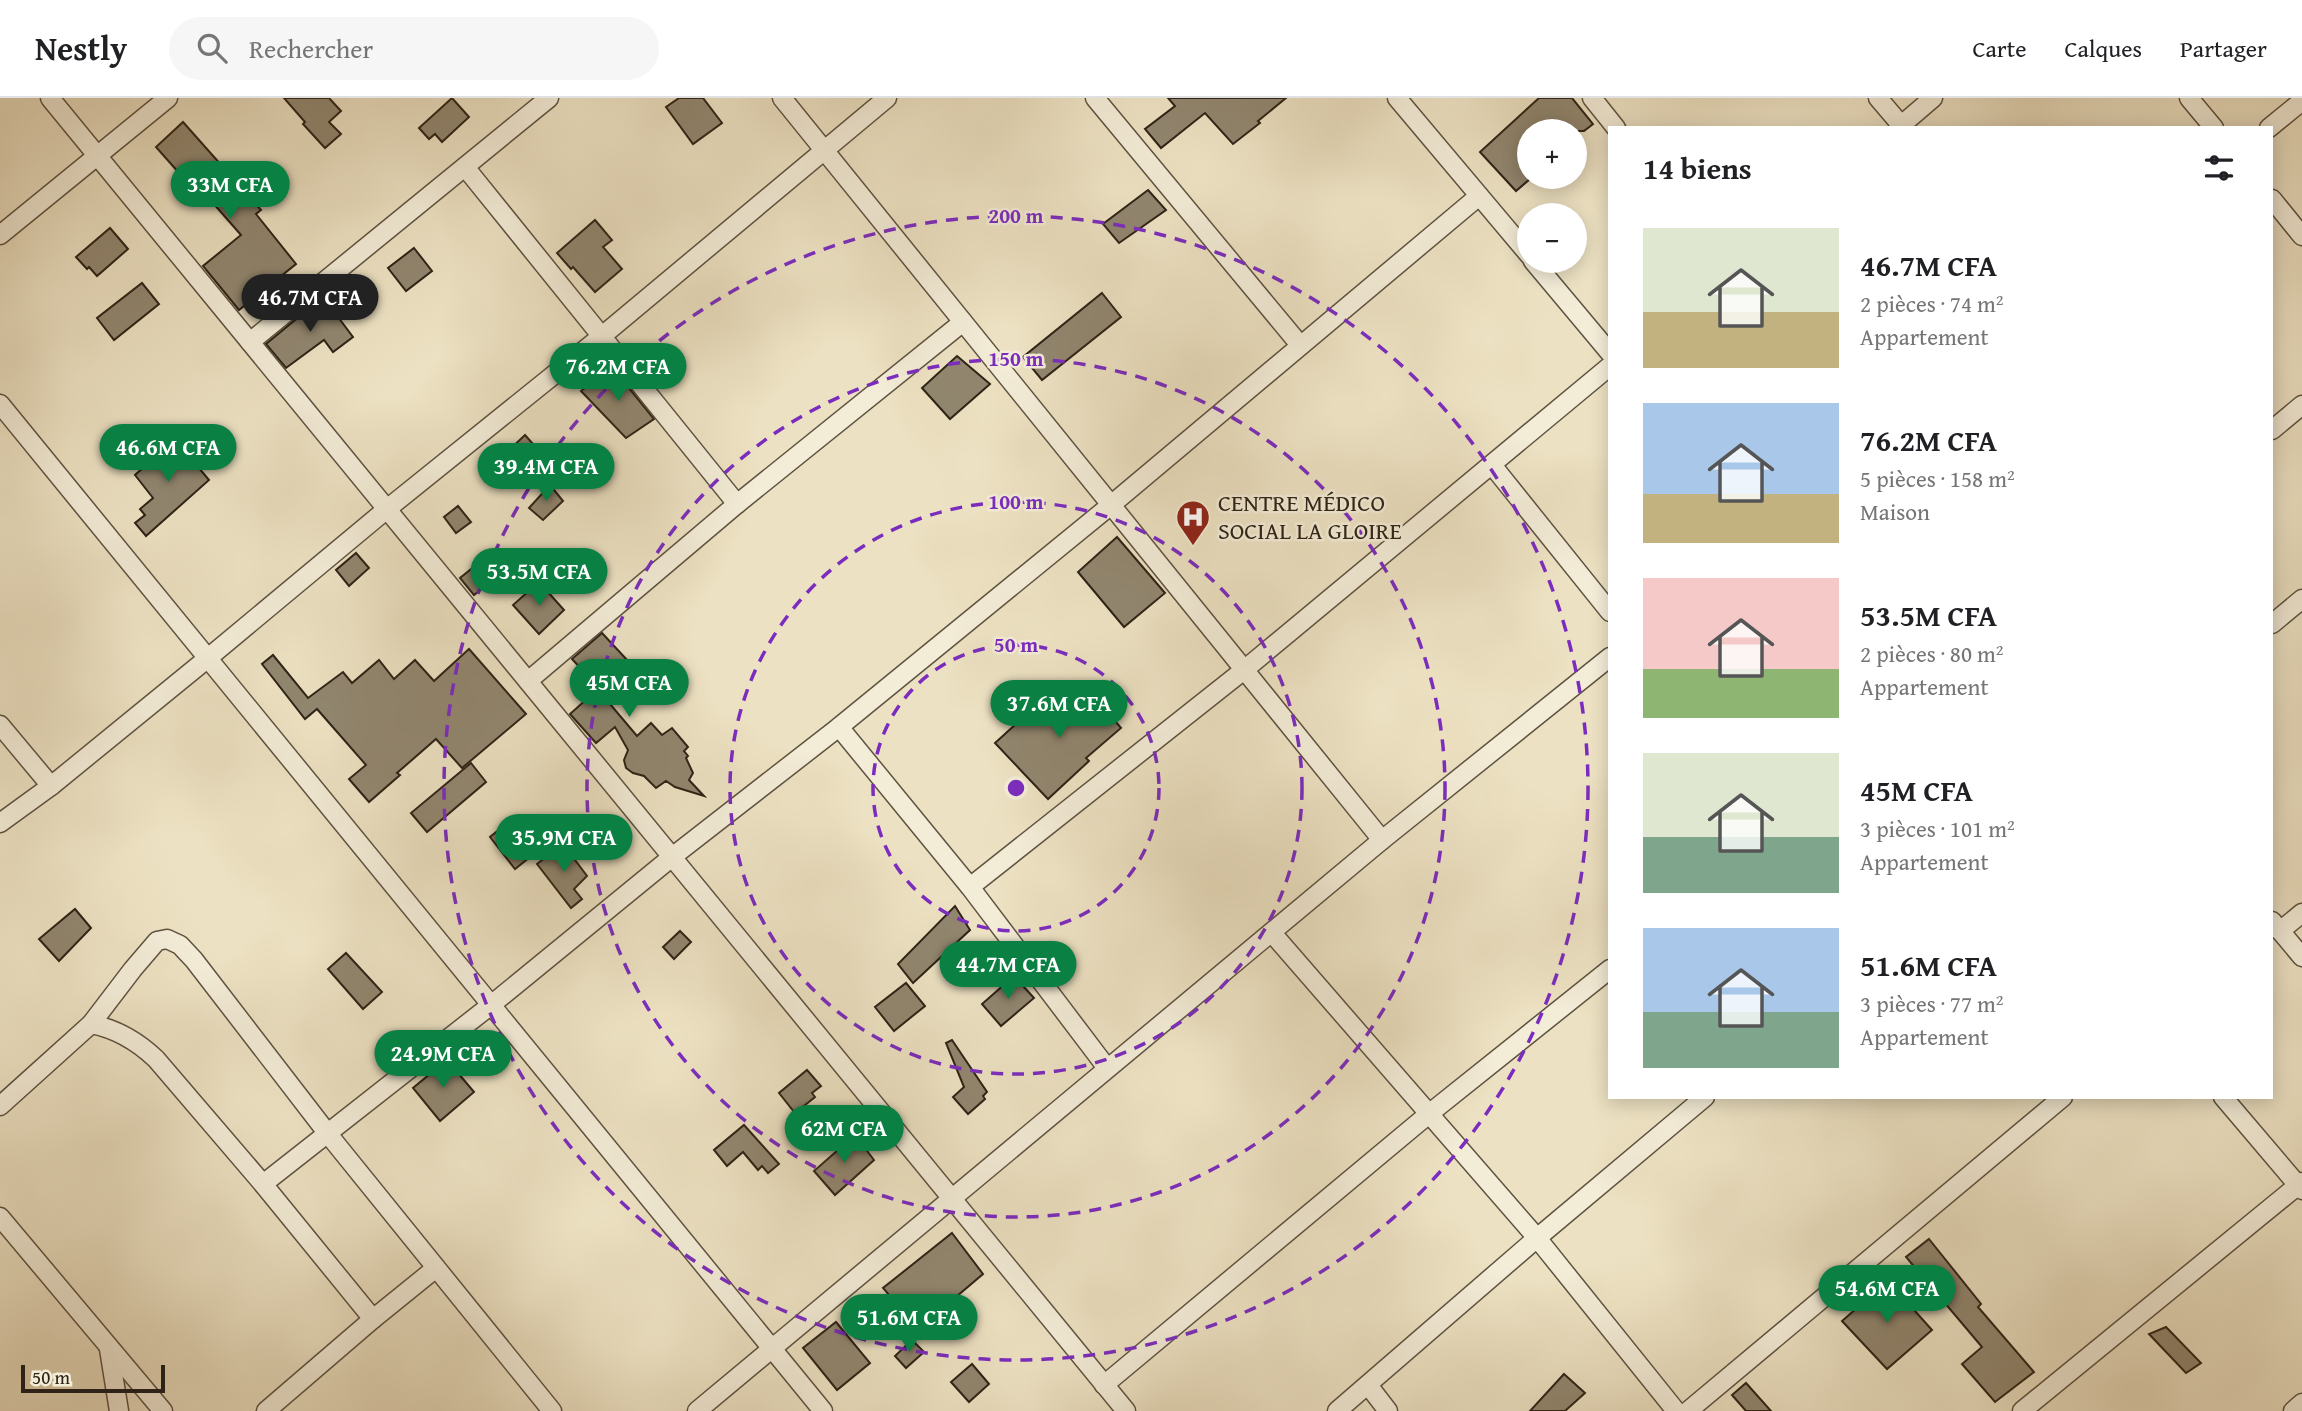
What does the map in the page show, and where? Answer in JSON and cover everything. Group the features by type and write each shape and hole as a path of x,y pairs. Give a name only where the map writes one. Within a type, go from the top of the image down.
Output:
{"street":[{"path":"50,98 1126,1411"},
{"path":"0,236 168,98"},
{"path":"250,342 549,98"},
{"path":"782,98 1382,840"},
{"path":"0,823 51,786 208,659 887,98"},
{"path":"1095,98 1300,345"},
{"path":"1398,98 1517,241"},
{"path":"1591,98 1613,126"},
{"path":"1878,98 1898,126"},
{"path":"1900,126 1933,98"},
{"path":"2189,98 2212,126"},
{"path":"2271,126 2302,101"},
{"path":"465,167 737,504"},
{"path":"263,1184 839,727 1111,505 1479,196"},
{"path":"2273,200 2302,236"},
{"path":"1543,273 1608,351"},
{"path":"528,681 737,504 963,322"},
{"path":"970,887 1244,670 1608,368"},
{"path":"0,404 823,1411"},
{"path":"2273,429 2302,405"},
{"path":"1492,465 1608,610"},
{"path":"2273,623 2302,599"},
{"path":"697,1411 1382,840 1608,659"},
{"path":"0,725 51,786"},
{"path":"839,727 970,887 1107,1068"},
{"path":"2302,913 2276,926 2302,957"},
{"path":"1272,933 1537,1238 1676,1411"},
{"path":"0,1106 91,1024 157,942 167,940 180,945 328,1134 552,1411"},
{"path":"1104,1385 1430,1113 1608,971"},
{"path":"91,1024 108,1027 138,1042 156,1059 373,1319"},
{"path":"1337,1411 1702,1099"},
{"path":"1688,1411 2061,1099"},
{"path":"2022,1411 2301,1186 2225,1099"},
{"path":"0,1217 163,1411"},
{"path":"266,1411 436,1268"},
{"path":"109,1348 119,1411"},
{"path":"1368,1385 1388,1411"},
{"path":"2293,1411 2302,1403"}],"building":[{"path":"284,98 329,98 341,111 329,122 341,134 325,148"},
{"path":"452,98 469,117 442,142 435,134 429,139 419,128"},
{"path":"679,98 703,98 722,123 693,144 666,107"},
{"path":"1168,98 1286,98 1233,144 1205,113 1161,148 1145,129 1175,106"},
{"path":"1539,98 1572,98 1593,124 1587,129 1587,119 1517,119 1518,189 1516,191 1480,152"},
{"path":"183,122 261,210 256,214 296,264 239,310 203,266 241,235 199,187 195,191 156,147"},
{"path":"1148,190 1166,210 1119,243 1103,224"},
{"path":"595,220 612,240 603,247 622,269 595,292 557,253"},
{"path":"110,228 128,249 97,276 76,257"},
{"path":"414,248 432,271 406,291 388,268"},
{"path":"142,283 159,304 114,340 97,318"},
{"path":"1102,293 1121,317 1042,380 1023,357"},
{"path":"323,297 353,337 333,352 324,340 286,368 266,344"},
{"path":"957,356 990,384 950,419 922,388"},
{"path":"612,367 654,419 626,438 581,391"},
{"path":"525,435 548,461 535,480 508,451"},
{"path":"177,438 209,480 146,536 135,523 145,515 140,509 153,498 135,475"},
{"path":"550,485 563,501 543,520 529,508"},
{"path":"458,506 471,522 456,533 444,517"},
{"path":"1117,537 1165,593 1124,627 1078,572"},
{"path":"356,553 369,568 349,586 336,570"},
{"path":"475,566 489,583 474,595 460,578"},
{"path":"539,582 564,610 539,634 513,605"},
{"path":"602,633 641,675 610,704 637,736 651,723 662,735 672,728 688,747 684,751 693,773 689,780 704,796 675,787 666,781 656,788 644,776 626,768 624,760 628,750 615,727 596,743 570,714 599,688 572,659"},
{"path":"469,649 526,714 462,768 436,739 369,802 349,779 366,765 317,709 305,719 262,664 273,655 308,698 343,672 352,683 379,660 394,679 415,660 434,681"},
{"path":"1082,682 1121,728 1086,758 1089,761 1048,799 995,743 1037,705 1046,715"},
{"path":"471,763 486,782 427,832 411,813"},
{"path":"505,825 530,857 515,869 490,837"},
{"path":"563,844 587,876 574,889 582,899 571,908 537,864"},
{"path":"955,906 970,930 913,983 898,964"},
{"path":"75,909 91,928 59,961 39,939"},
{"path":"680,931 691,942 674,959 663,947"},
{"path":"346,953 382,992 363,1009 328,969"},
{"path":"1014,976 1034,998 1001,1026 982,1004"},
{"path":"906,983 925,1006 894,1031 875,1007"},
{"path":"952,1040 987,1092 983,1096 985,1099 968,1114 953,1097 964,1087 946,1043"},
{"path":"447,1060 474,1092 440,1121 413,1088"},
{"path":"807,1070 821,1086 812,1093 815,1097 795,1113 779,1093"},
{"path":"744,1125 779,1164 768,1173 762,1166 758,1170 743,1152 727,1166 714,1150"},
{"path":"855,1135 874,1160 835,1195 814,1171"},
{"path":"952,1233 983,1274 918,1329 883,1288"},
{"path":"1929,1239 1981,1304 1978,1307 2034,1372 1995,1402 1962,1364 1982,1347 1906,1257"},
{"path":"1888,1281 1932,1330 1887,1369 1842,1321"},
{"path":"836,1322 870,1363 837,1390 803,1348"},
{"path":"2166,1327 2201,1363 2186,1373 2149,1334"},
{"path":"912,1340 924,1352 906,1368 895,1356"},
{"path":"972,1364 989,1384 969,1402 951,1382"},
{"path":"1564,1374 1585,1393 1565,1411 1530,1411"},
{"path":"1746,1383 1771,1411 1746,1411 1732,1395"}],"place":[{"name":"CENTRE MÉDICO SOCIAL LA GLOIRE","path":"1193,547"}]}
